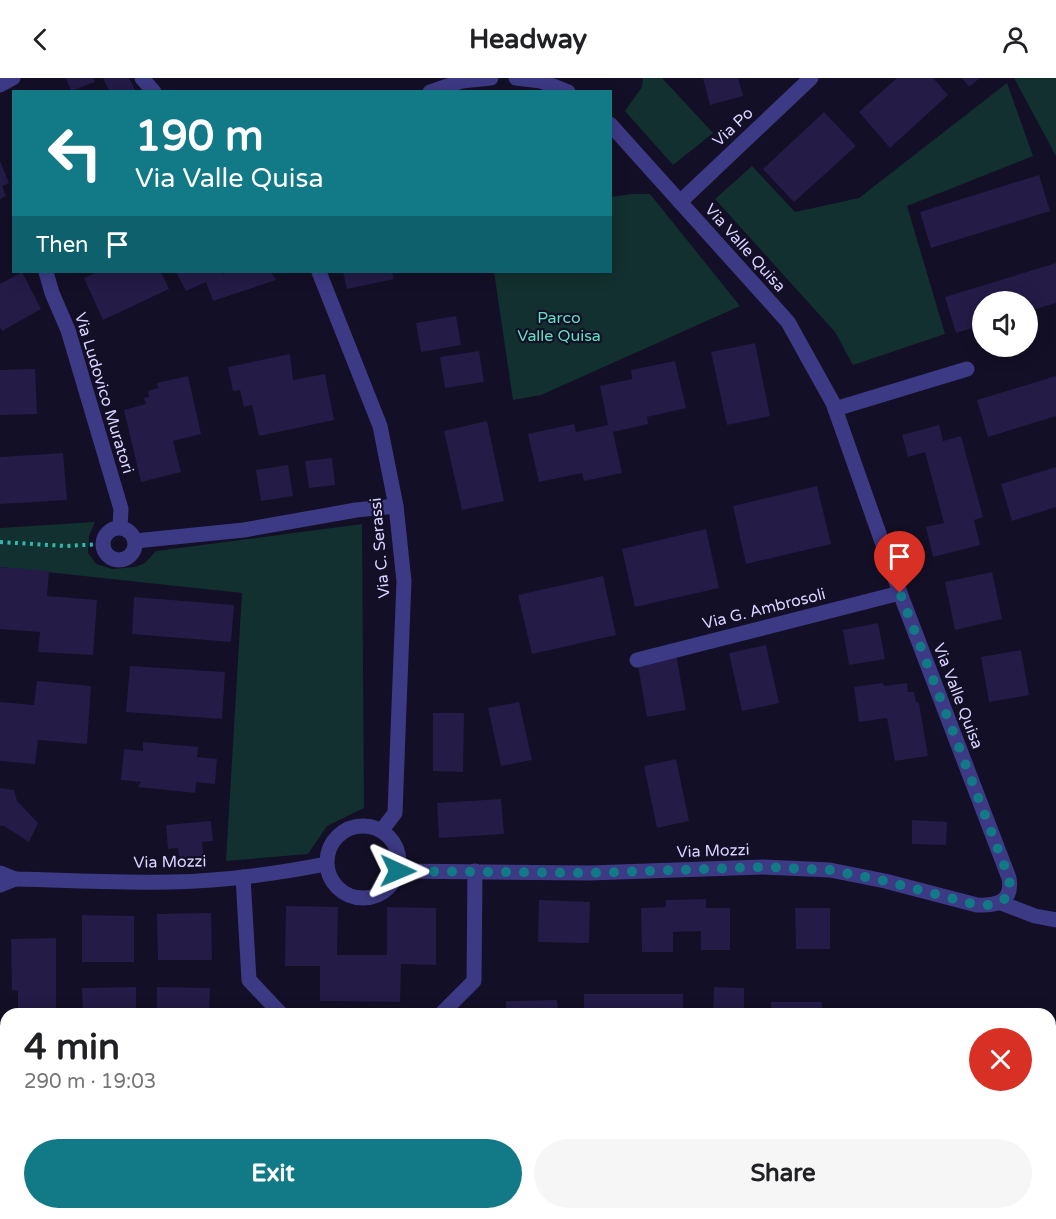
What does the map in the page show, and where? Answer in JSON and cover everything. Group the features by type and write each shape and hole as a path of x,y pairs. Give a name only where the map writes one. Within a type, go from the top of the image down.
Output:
{"street":[{"path":"0,85 13,78"},
{"path":"142,78 152,90"},
{"path":"436,90 462,81 491,78"},
{"path":"516,78 541,81 563,90"},
{"name":"Via Po","path":"680,202 811,78"},
{"name":"Via Valle Quisa","path":"612,126 788,322 835,409 900,593 1009,878 1010,886 1004,899"},
{"name":"Via Ludovico Muratori","path":"45,273 68,330 121,509 120,527"},
{"name":"Via C. Serassi","path":"319,273 380,426 396,506 404,581 399,706 394,813 382,830"},
{"path":"835,409 967,369"},
{"path":"135,541 244,530 356,510 396,506"},
{"path":"120,527 132,533 135,541 132,554 121,560 114,559 106,553 103,543 108,532 120,527"},
{"name":"Via G. Ambrosoli","path":"637,660 900,593"},
{"path":"369,825 382,830 389,835 398,853 398,871 391,885 380,894 369,898 357,898 346,894 334,884 326,864 328,850 337,835 347,828 369,825"},
{"name":"Via Mozzi","path":"15,879 171,882 243,878 326,864"},
{"name":"Via Mozzi","path":"398,871 590,873 763,867 830,870 885,881 977,905 991,906 1004,899 1035,916 1056,920"},
{"path":"447,1008 474,981 475,871"},
{"path":"0,873 15,879"},
{"path":"243,878 249,980 275,1008"},
{"path":"0,885 15,879"}],"path":[{"path":"0,542 66,546 103,543"}],"green space":[{"path":"643,78 662,78 713,133 673,165 625,111 642,87"},
{"path":"1014,78 1056,78 1056,156"},
{"path":"1007,83 1033,156 907,206 945,334 853,365 835,332 715,199 752,166 795,212 859,198"},
{"name":"Parco Valle Quisa","path":"650,194 740,306 541,395 513,400 494,273 612,273 612,197"},
{"path":"95,522 89,536 88,553 96,564 112,569 135,567 145,563 156,551 362,524 364,808 327,826 308,854 226,861 242,593 0,567 0,528"}],"building":[{"path":"66,78 93,78 95,82 74,90 71,90"},
{"path":"103,78 129,78 135,90 109,90"},
{"path":"703,78 738,78 743,96 710,105"},
{"path":"897,78 933,78 948,95 890,148 859,112"},
{"path":"962,78 980,78 969,87"},
{"path":"824,112 856,146 794,202 763,169"},
{"path":"0,161 9,183 2,186 6,196 0,199"},
{"path":"1039,175 1050,211 931,248 920,212"},
{"path":"1056,263 1056,303 1038,308 1038,291 972,291 972,328 956,333 945,297"},
{"path":"23,273 41,309 2,331 0,327 0,284"},
{"path":"96,273 161,273 169,289 103,320 84,278"},
{"path":"177,273 272,273 276,280 213,301 206,282 186,291"},
{"path":"343,273 392,273 394,279 347,289"},
{"path":"456,316 461,345 421,352 416,323"},
{"path":"755,343 770,416 727,425 711,352"},
{"path":"479,351 484,382 445,388 440,357"},
{"path":"290,354 293,380 325,374 334,420 259,436 252,405 244,407 240,390 233,391 228,367"},
{"path":"675,361 686,408 647,417 648,424 613,432 622,473 584,481 582,473 539,482 528,434 574,424 576,432 608,425 600,386 632,379 631,370"},
{"path":"35,369 37,414 0,415 0,370"},
{"path":"188,376 201,434 173,441 181,472 141,482 124,410 146,404 144,398 149,397 148,391 158,388 157,383"},
{"path":"1056,376 1056,416 988,437 977,400"},
{"path":"487,421 504,501 462,510 444,431"},
{"path":"939,425 943,441 961,436 983,517 974,520 980,545 933,557 926,527 944,523 925,452 908,457 902,435"},
{"path":"63,453 67,500 0,504 0,457"},
{"path":"332,458 335,485 309,488 305,461"},
{"path":"288,465 293,496 261,501 256,470"},
{"path":"1056,467 1056,507 1012,521 1001,484"},
{"path":"817,486 831,544 746,564 733,506"},
{"path":"706,529 719,588 635,607 622,549"},
{"path":"0,567 49,571 47,596 97,600 93,655 38,652 40,632 0,629"},
{"path":"992,572 1002,619 955,630 945,582"},
{"path":"603,576 616,635 532,654 518,595"},
{"path":"134,597 234,605 231,642 132,634"},
{"path":"878,623 885,659 849,665 843,630"},
{"path":"766,645 779,703 742,711 729,653"},
{"path":"1021,650 1029,695 989,702 981,657"},
{"path":"676,654 686,710 647,717 637,660"},
{"path":"130,666 225,672 222,719 126,712"},
{"path":"37,681 91,686 87,744 38,740 35,764 0,761 0,702 34,705"},
{"path":"882,683 885,686 907,683 908,692 914,692 916,702 919,703 928,756 895,761 887,718 859,722 854,687"},
{"path":"519,702 532,760 501,766 488,708"},
{"path":"433,713 464,713 463,772 433,771"},
{"path":"143,742 198,747 197,757 217,759 215,784 196,782 195,793 138,787 141,782 121,780 124,749 143,751"},
{"path":"676,759 689,821 657,828 644,766"},
{"path":"0,788 14,790 17,801 38,823 29,842 4,826 0,826"},
{"path":"501,799 504,834 439,838 437,803"},
{"path":"912,820 947,822 946,845 912,844"},
{"path":"211,821 213,841 202,842 205,865 180,867 178,848 168,849 166,825"},
{"path":"706,899 706,908 730,908 730,950 701,950 701,931 673,932 673,952 642,952 641,908 666,907 666,900"},
{"path":"539,900 590,902 589,943 538,942"},
{"path":"286,906 338,907 337,955 387,955 387,907 436,908 436,965 401,964 400,1002 320,1001 320,966 285,966"},
{"path":"795,908 830,908 830,949 796,949"},
{"path":"211,913 212,960 158,960 157,914"},
{"path":"82,915 134,916 134,962 82,962"},
{"path":"56,938 56,1008 18,1008 18,991 12,990 11,939"},
{"path":"136,987 136,1008 83,1008 82,988"},
{"path":"157,987 210,988 209,1008 157,1008"},
{"path":"714,987 744,988 744,1008 713,1008"},
{"path":"584,994 683,994 683,1008 584,1008"},
{"path":"557,1000 558,1008 506,1008 506,1001"},
{"path":"771,1002 822,1002 822,1008 771,1008"}],"route":[{"path":"398,871 590,873 763,867 830,870 885,881 977,905 991,906 1001,903 1010,886 1009,878 900,593"}]}
